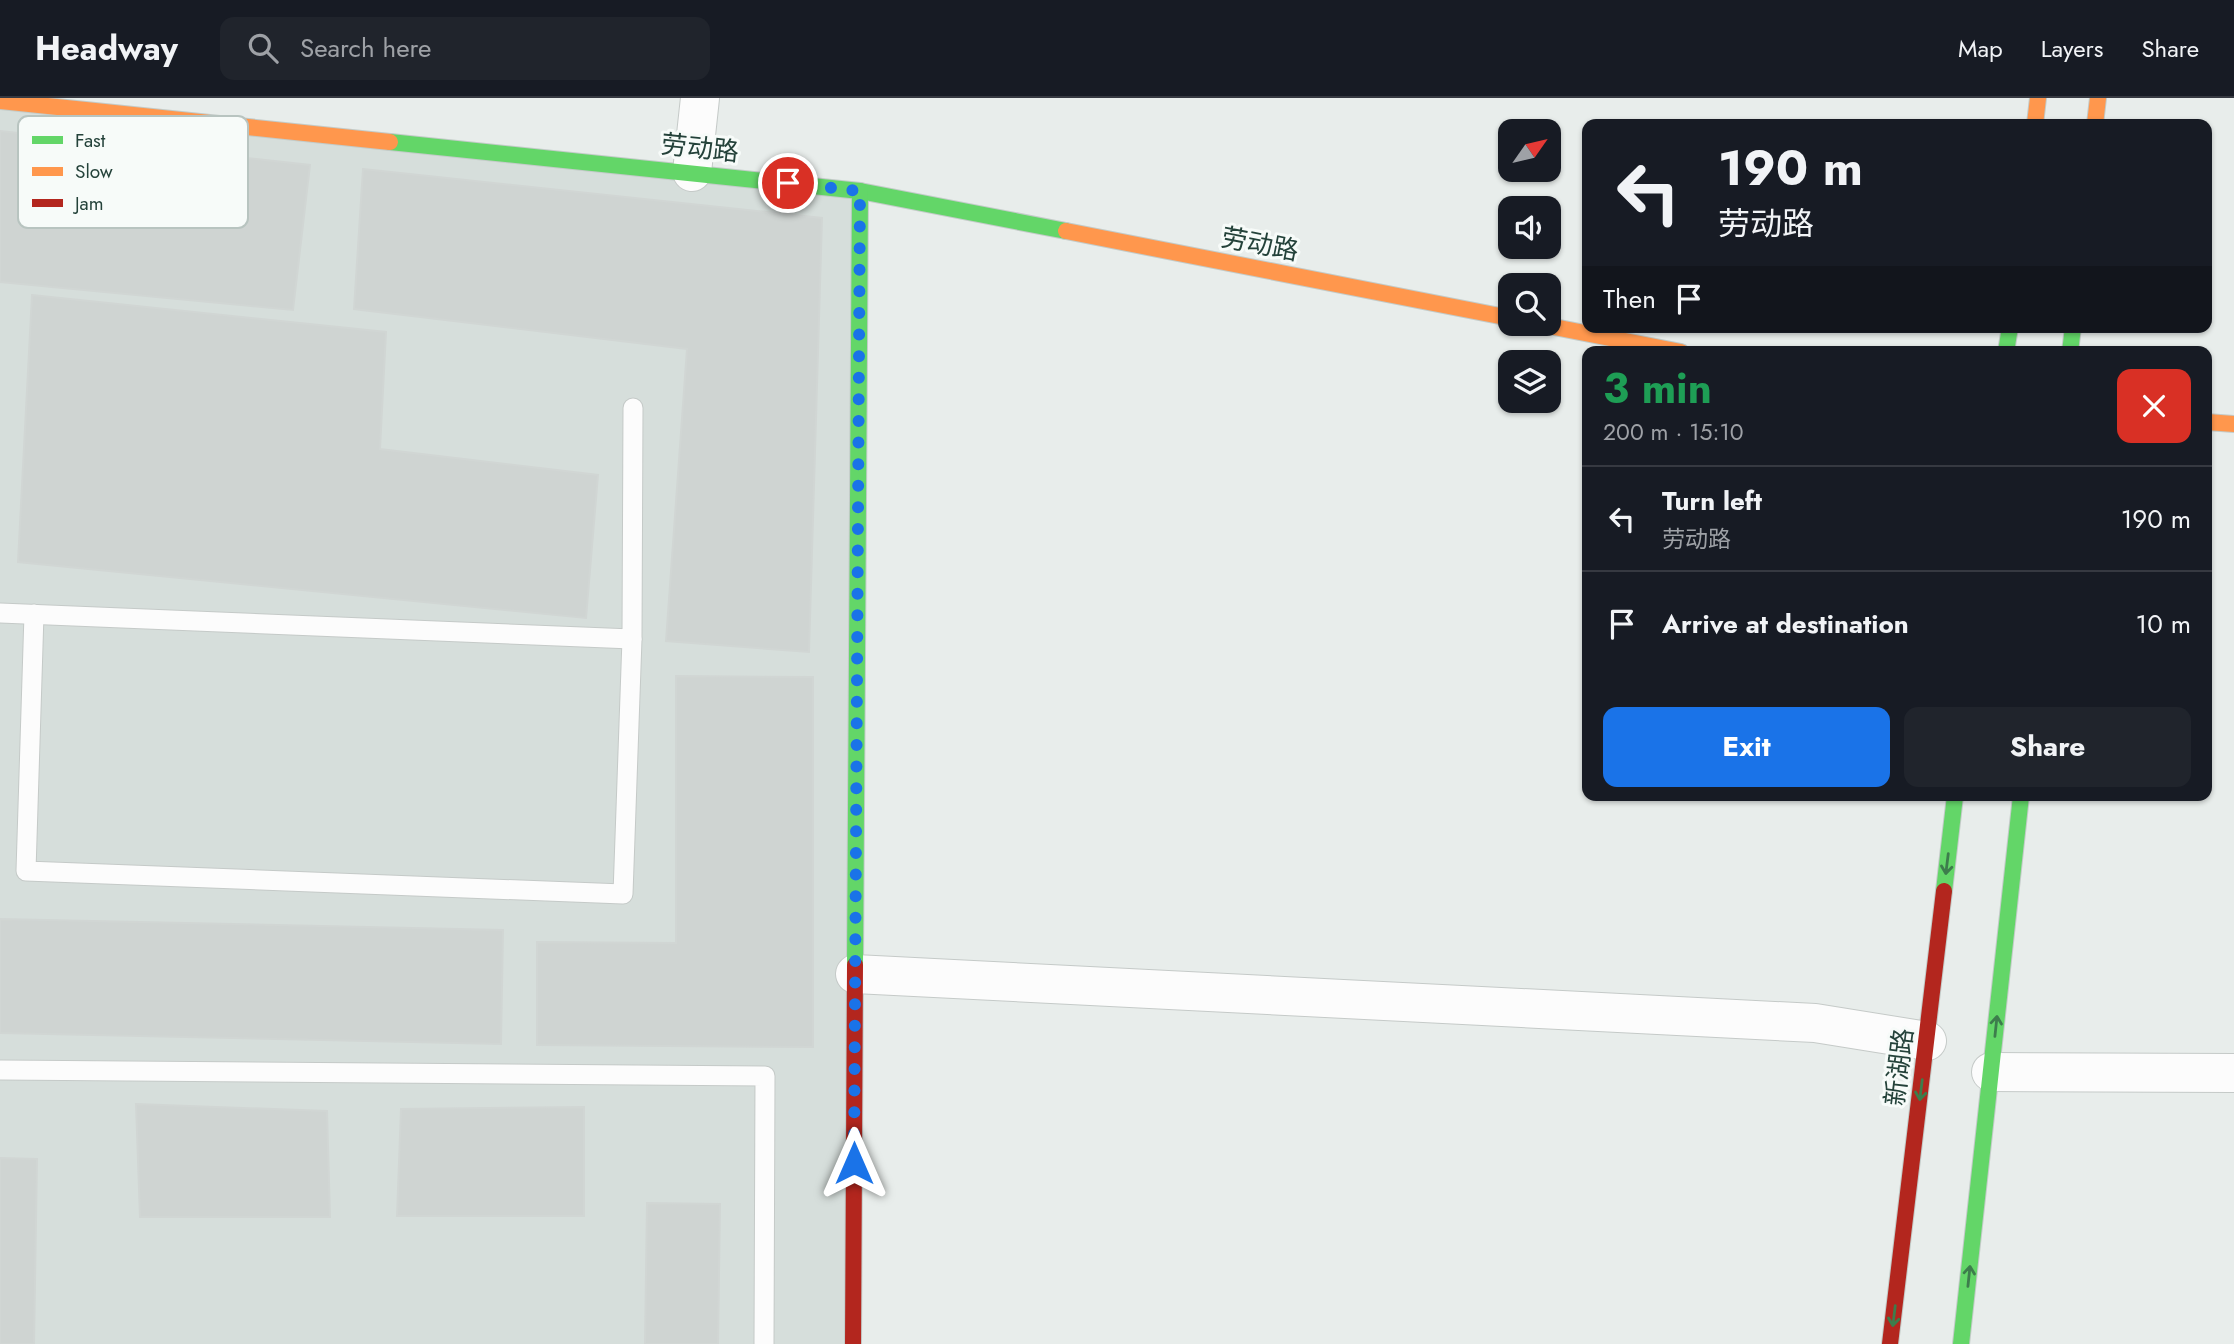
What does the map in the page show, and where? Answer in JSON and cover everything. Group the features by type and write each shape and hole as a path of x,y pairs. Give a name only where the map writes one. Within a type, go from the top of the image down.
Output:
{"street":[{"path":"692,172 700,98"},
{"path":"2036,119 2038,98"},
{"path":"2096,119 2098,98"},
{"name":"劳动路","path":"0,101 146,116"},
{"name":"劳动路","path":"248,126 860,191 1498,316"},
{"path":"853,1344 860,191"},
{"path":"1561,328 1582,332"},
{"path":"1585,333 1651,346"},
{"path":"2212,422 2234,424"},
{"name":"新湖路","path":"1890,1344 1954,801"},
{"path":"1961,1344 2020,801"},
{"path":"855,974 1815,1023 1927,1041"},
{"path":"1991,1072 2234,1073"}],"lane":[{"path":"34,614 26,871 623,894 632,639 633,408"},
{"path":"0,613 632,639"},
{"path":"0,1070 765,1076 764,1344"}],"shaded area":[{"path":"0,101 143,116 18,116 18,228 248,228 248,127 860,191 853,1344 0,1344"}],"building":[{"path":"0,131 18,133 18,228 248,228 248,158 310,165 293,310 0,282"},
{"path":"363,169 822,218 809,652 666,641 687,349 354,309"},
{"path":"32,295 386,332 380,449 598,475 586,618 18,562"},
{"path":"676,676 813,677 813,1047 537,1045 537,942 676,943"},
{"path":"0,919 503,930 501,1044 0,1033"},
{"path":"136,1104 327,1111 330,1217 140,1217"},
{"path":"584,1107 584,1216 397,1216 401,1109"},
{"path":"0,1158 37,1159 34,1344 0,1344"},
{"path":"647,1203 720,1204 718,1344 645,1344"}],"traffic: fast":[{"path":"390,142 860,191 1066,231"},
{"path":"855,965 860,191"},
{"path":"2007,346 2009,333"},
{"path":"2071,346 2072,333"},
{"path":"1944,891 1954,801"},
{"path":"1961,1344 2020,801"}],"traffic: slow":[{"path":"2036,119 2038,98"},
{"path":"2096,119 2098,98"},
{"path":"0,101 143,116"},
{"path":"248,127 390,142"},
{"path":"1066,231 1498,316"},
{"path":"1561,328 1582,332"},
{"path":"1585,333 1651,346"},
{"path":"2212,422 2234,424"}],"traffic: jam":[{"path":"1890,1344 1944,891"},
{"path":"853,1344 855,965"}],"route":[{"path":"788,183 860,191 854,1163"}]}
